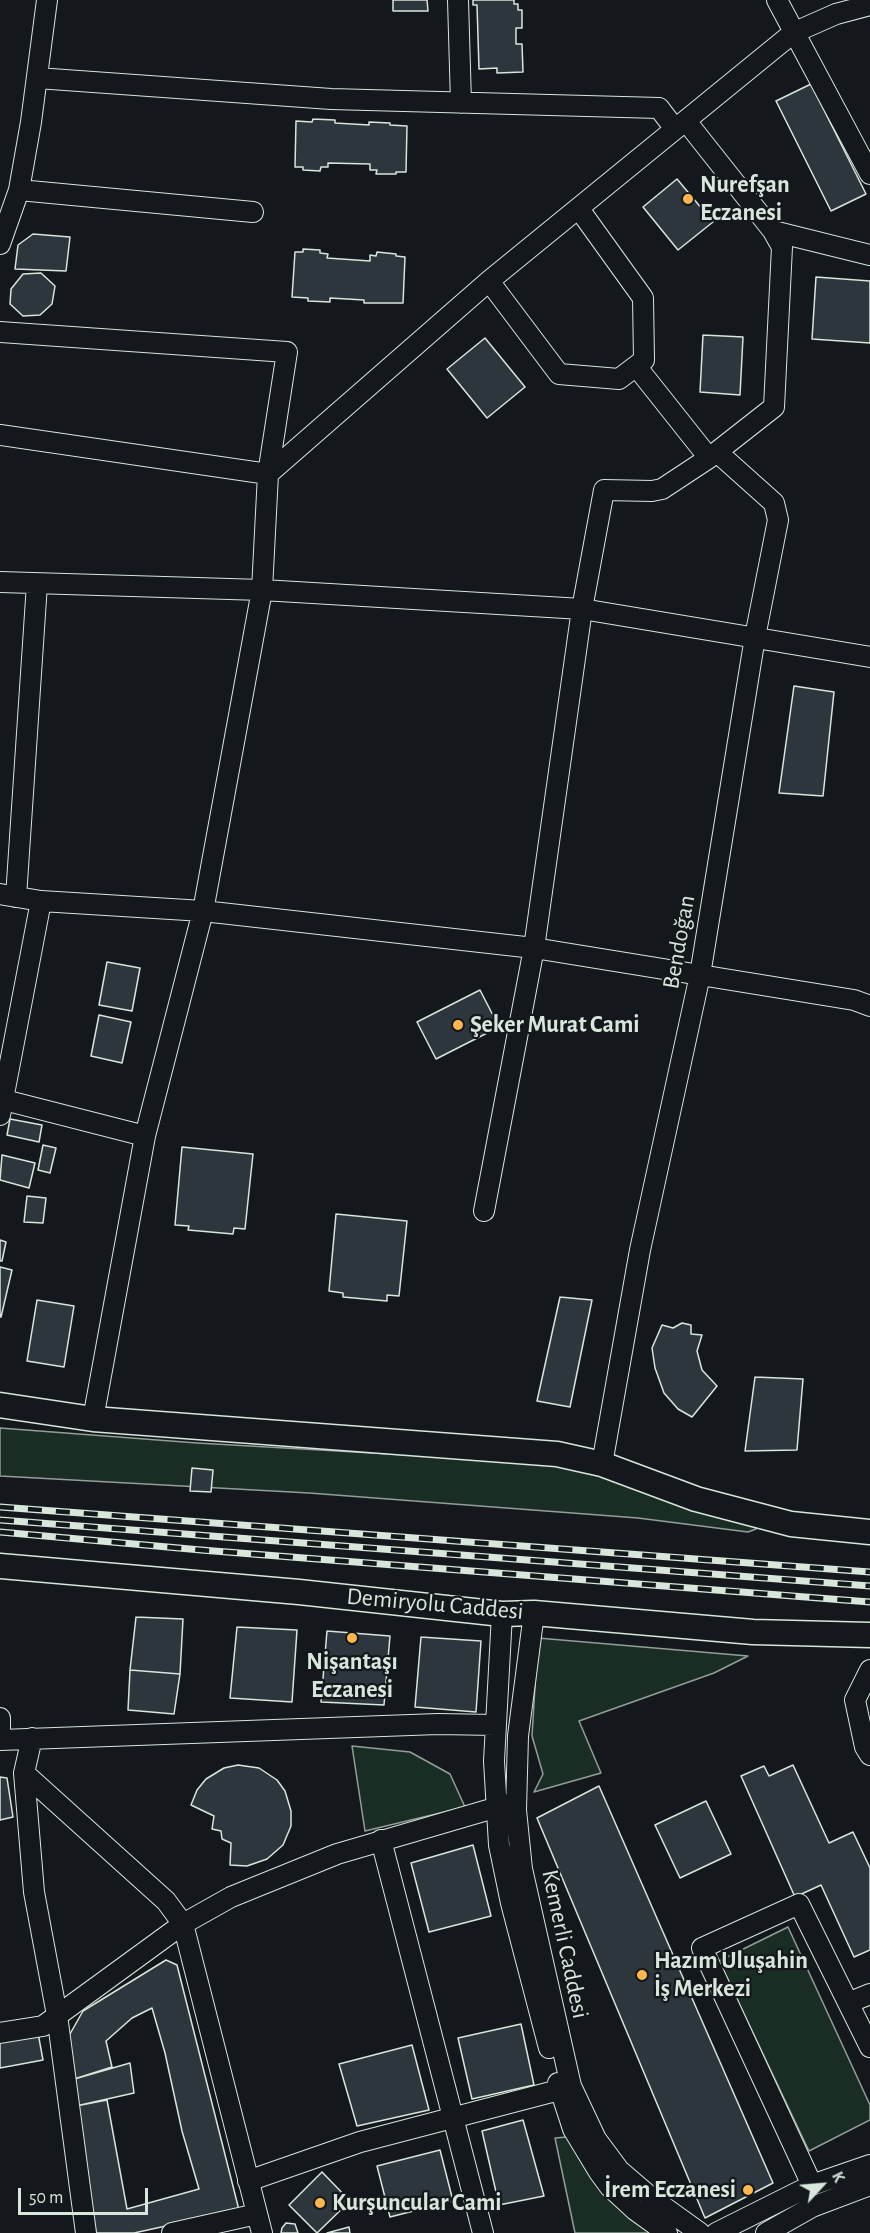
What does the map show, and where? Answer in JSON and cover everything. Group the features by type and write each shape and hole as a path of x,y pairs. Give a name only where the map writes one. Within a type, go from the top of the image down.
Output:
{"main road":[{"path":"0,1405 93,1419 557,1454 602,1464 696,1499 791,1524 870,1532"},
{"name":"Demiryolu Caddesi","path":"0,1566 299,1592 502,1614 534,1613 753,1632 870,1635"}],"street":[{"path":"0,244 19,190 47,0"},
{"path":"458,0 461,103"},
{"path":"777,0 870,174"},
{"path":"0,435 268,474 489,281 793,33 836,14 870,4"},
{"path":"37,78 331,99 659,108 681,125 773,231 782,247 774,407 713,455 662,489 652,491 604,490 582,609 534,948 484,1211"},
{"path":"19,190 253,213"},
{"path":"489,281 559,374 619,379 644,360 643,298 579,209"},
{"path":"773,231 870,255"},
{"path":"0,332 286,352 268,474 262,590 203,911 145,1136 93,1419"},
{"name":"Bendoğan","path":"602,1464 640,1250 700,975 755,637 778,520 774,503 713,455 636,366"},
{"path":"0,582 262,590 582,609 870,657"},
{"path":"37,584 8,896 41,901 203,911 534,948 854,1000 870,1006"},
{"path":"41,901 1,1105 145,1136"},
{"name":"Kemerli Caddesi","path":"534,1613 518,1736 516,1802 522,1869 571,2086 596,2139 619,2170 654,2200 700,2233"},
{"name":"Kemerli Caddesi","path":"502,1614 495,1725 496,1808 499,1845 511,1903 560,2090 573,2128 610,2187 655,2230"},
{"path":"870,1670 855,1700 865,1747 870,1755"},
{"path":"0,1718 0,1740 426,1724 495,1725"},
{"path":"32,1738 24,1773 34,1892 57,2015 86,2233"},
{"path":"24,1773 166,1901 183,1924 262,2233"},
{"path":"0,2033 43,2026 183,1924 231,1897 337,1854 516,1802"},
{"path":"381,1840 483,2233"},
{"path":"812,2185 702,1948 799,1904 870,2047"},
{"path":"848,2003 870,1994"},
{"path":"248,2181 360,2142 560,2090"},
{"path":"716,2233 812,2185 870,2165"},
{"path":"766,2233 783,2228 812,2207 870,2185"},
{"path":"172,2233 257,2214"}],"green space":[{"path":"0,1428 197,1443 548,1463 616,1479 756,1526 756,1529 748,1532 638,1518 309,1493 0,1476"},
{"path":"538,1638 748,1656 714,1673 579,1721 601,1773 534,1792 543,1774 532,1736"},
{"path":"352,1746 410,1752 450,1774 465,1807 365,1831"},
{"path":"788,1927 870,2105 870,2120 809,2151 719,1961"},
{"path":"567,2137 651,2233 575,2233 555,2138"}],"building":[{"path":"393,0 427,0 428,11 393,11"},
{"path":"473,0 514,0 514,4 518,4 518,10 522,10 522,28 516,28 516,44 522,44 523,72 497,73 497,68 479,69 477,5 473,5"},
{"path":"811,84 866,194 831,211 776,101"},
{"path":"313,119 335,120 335,123 369,125 369,122 407,126 406,172 376,174 377,170 370,170 370,164 328,163 328,167 321,167 320,171 295,167 296,121 312,122"},
{"path":"677,179 713,222 678,250 643,207"},
{"path":"33,234 70,237 66,271 15,269 18,245"},
{"path":"303,249 320,250 320,253 328,254 327,258 370,261 370,255 376,256 377,252 405,257 403,303 364,303 364,300 330,298 330,302 308,301 308,298 292,297 295,252 303,252"},
{"path":"41,273 55,286 52,304 40,315 23,316 10,304 11,289 23,274"},
{"path":"816,277 870,281 870,343 812,339"},
{"path":"703,335 743,337 740,395 700,392"},
{"path":"485,338 525,387 487,418 447,369"},
{"path":"794,686 834,692 823,796 779,793"},
{"path":"107,962 140,968 132,1011 99,1005"},
{"name":"Şeker Murat Cami","path":"480,990 499,1027 436,1059 417,1022"},
{"path":"99,1015 131,1022 122,1063 91,1056"},
{"path":"10,1119 42,1125 39,1142 7,1135"},
{"path":"43,1145 56,1148 50,1173 38,1170"},
{"path":"182,1147 253,1154 245,1229 234,1228 233,1234 188,1230 189,1226 175,1225"},
{"path":"2,1155 35,1163 29,1188 0,1180"},
{"path":"27,1196 46,1198 43,1223 24,1222"},
{"path":"336,1214 407,1221 399,1296 387,1295 387,1301 343,1297 343,1293 329,1291"},
{"path":"0,1240 6,1242 2,1261 0,1261"},
{"path":"0,1267 12,1270 1,1317 0,1317"},
{"path":"560,1297 592,1300 570,1407 537,1401"},
{"path":"37,1300 74,1306 64,1367 27,1361"},
{"path":"682,1323 691,1325 691,1334 702,1335 697,1351 702,1370 717,1386 692,1417 678,1409 664,1393 655,1368 652,1348 662,1325 673,1328"},
{"path":"755,1377 803,1379 797,1450 745,1451"},
{"path":"192,1468 213,1470 211,1492 190,1491"},
{"path":"136,1617 183,1619 180,1674 130,1670"},
{"path":"237,1627 297,1630 292,1702 230,1698"},
{"path":"327,1631 390,1636 384,1705 321,1702"},
{"path":"421,1637 481,1641 476,1712 415,1707"},
{"path":"130,1670 180,1674 174,1714 128,1710"},
{"path":"238,1765 259,1768 277,1780 285,1791 291,1811 291,1826 283,1845 267,1859 247,1866 230,1865 231,1843 222,1839 221,1831 212,1829 214,1816 191,1805 197,1790 206,1779 224,1768"},
{"path":"793,1765 829,1843 853,1832 870,1868 870,1950 854,1957 821,1885 795,1897 741,1776 764,1766 769,1776"},
{"path":"0,1777 7,1778 13,1817 0,1820"},
{"name":"Hazım Uluşahin İş Merkezi","path":"599,1786 773,2183 705,2218 537,1818"},
{"path":"706,1801 731,1854 680,1878 655,1825"},
{"path":"473,1845 491,1916 429,1932 411,1863"},
{"path":"166,1960 177,1965 239,2210 134,2233 96,2233 76,2106 107,2100 127,2209 199,2189 182,2131 165,2053 152,2008 132,2018 106,2041 112,2067 71,2080 66,2041 83,2011"},
{"path":"521,2024 534,2085 472,2099 458,2038"},
{"path":"38,2033 43,2060 0,2068 0,2040"},
{"path":"412,2045 429,2110 357,2126 339,2064"},
{"path":"130,2063 134,2093 76,2106 71,2080"},
{"path":"523,2120 544,2196 499,2205 482,2131"},
{"path":"440,2150 453,2201 390,2217 377,2166"},
{"name":"Kurşuncular Cami","path":"322,2172 350,2201 317,2233 289,2205"},
{"path":"286,2223 295,2224 298,2233 281,2233"},
{"path":"349,2227 350,2233 327,2233"}],"railway":[{"path":"0,1507 870,1572"},
{"path":"0,1520 870,1586"},
{"path":"0,1532 201,1550 870,1602"}],"place":[{"name":"Nurefşan Eczanesi","path":"688,199"},
{"name":"Şeker Murat Cami","path":"458,1025"},
{"name":"Nişantaşı Eczanesi","path":"352,1638"},
{"name":"Hazım Uluşahin İş Merkezi","path":"642,1975"},
{"name":"İrem Eczanesi","path":"748,2190"},
{"name":"Kurşuncular Cami","path":"320,2203"}]}
